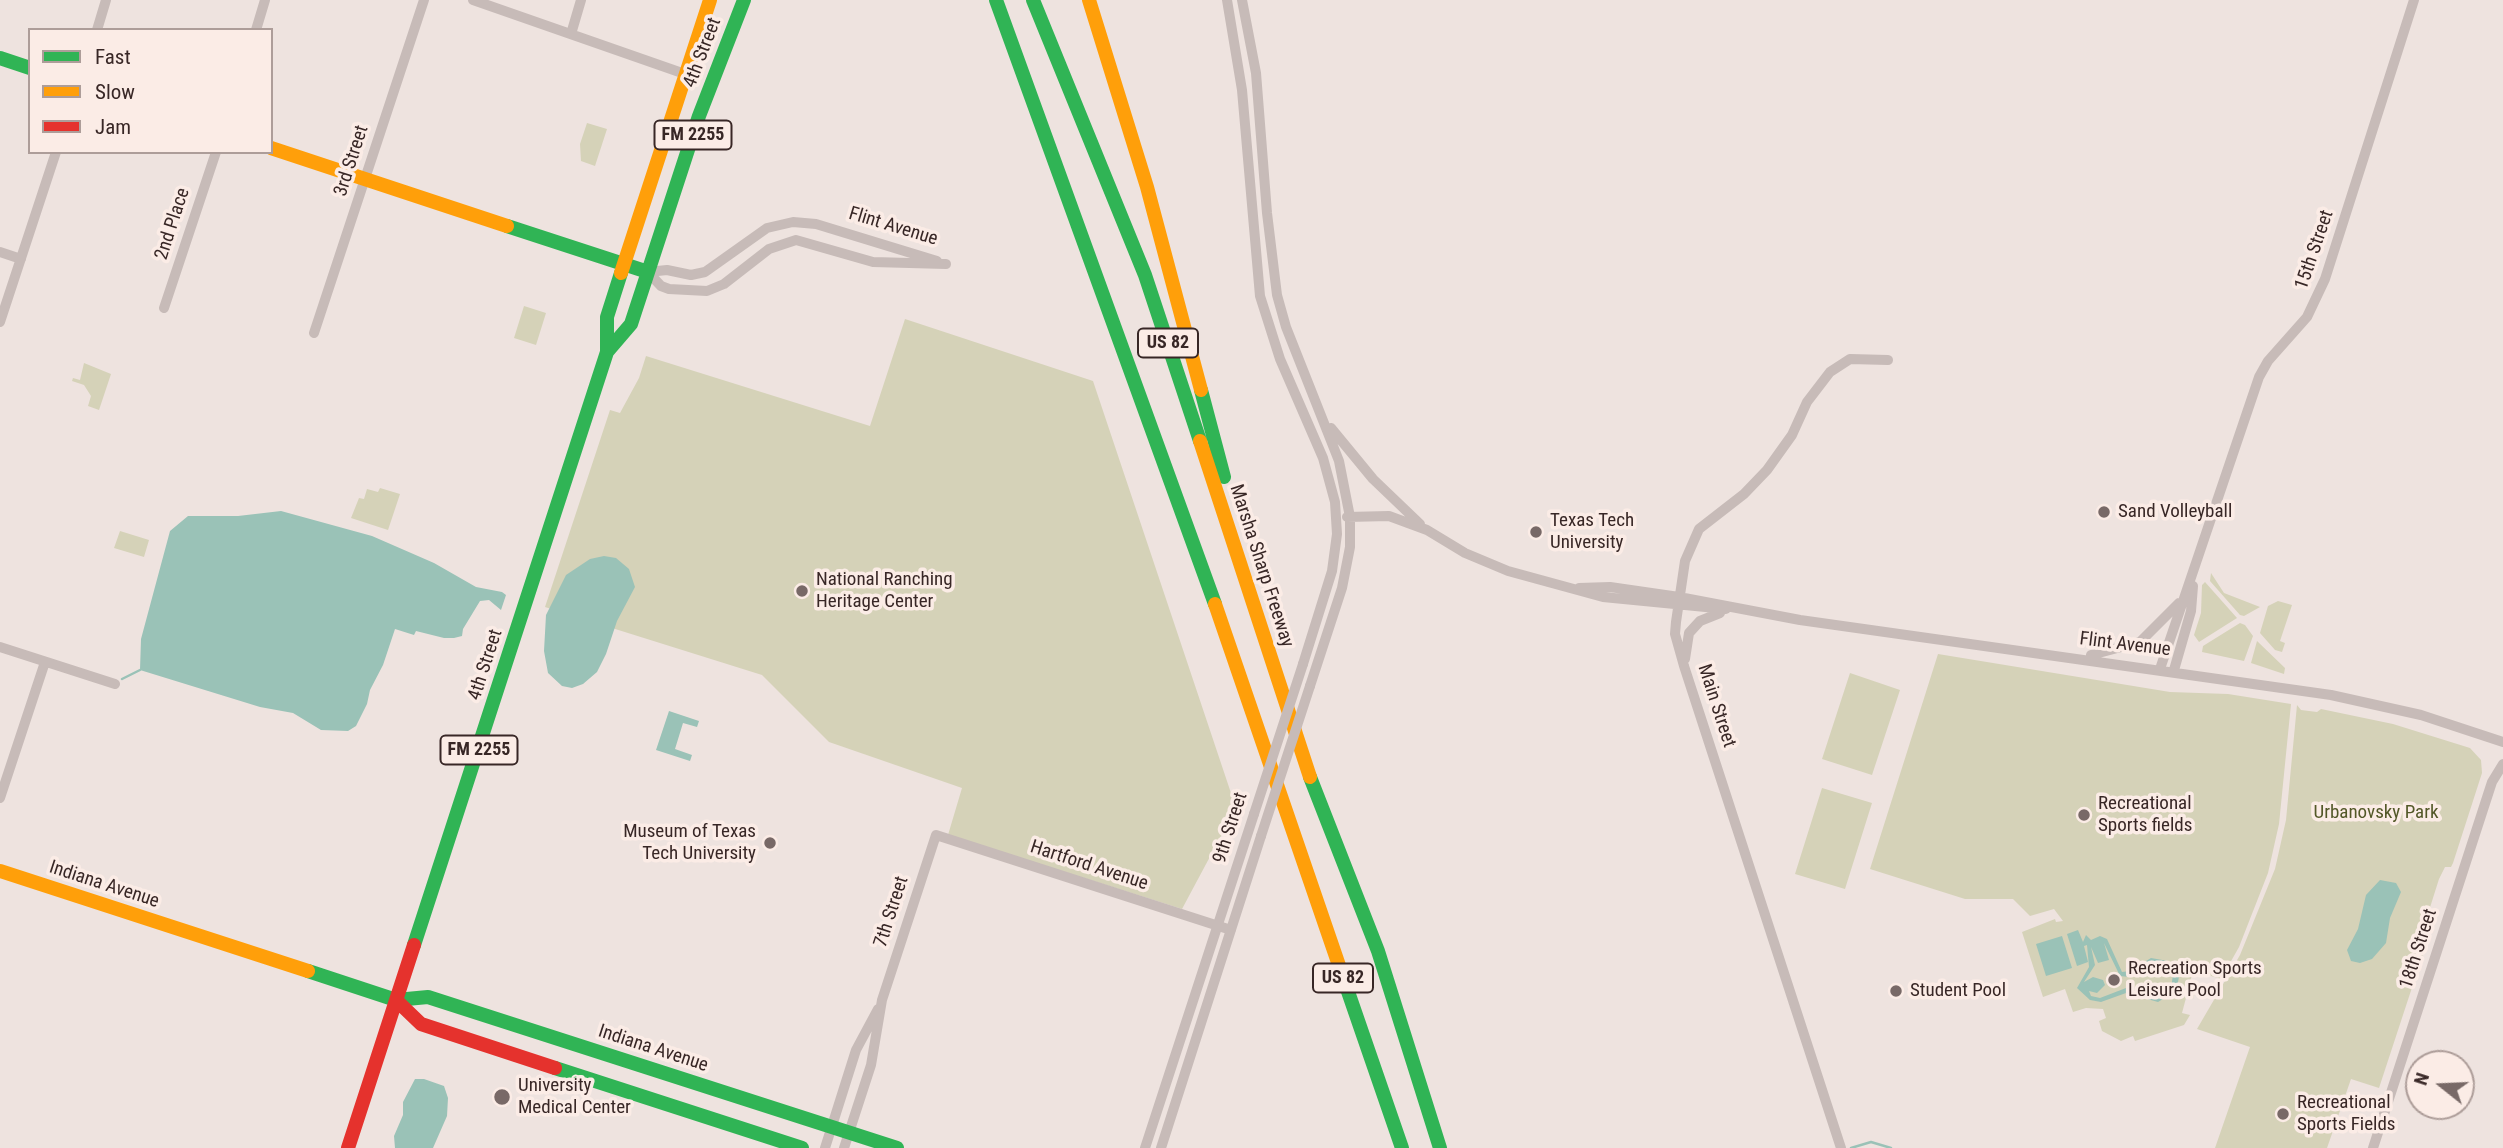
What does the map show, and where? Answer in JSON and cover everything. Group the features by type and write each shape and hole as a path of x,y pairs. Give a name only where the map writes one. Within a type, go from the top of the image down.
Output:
{"main road":[{"name":"4th Street","path":"348,1148 607,352 607,317 710,0"},
{"name":"4th Street","path":"607,352 631,324 699,116 744,0"},
{"path":"987,0 1035,102"},
{"name":"US 82","path":"996,0 1206,579 1402,1148"},
{"name":"Marsha Sharp Freeway","path":"1032,0 1146,275 1321,809 1378,951 1440,1148"},
{"path":"1088,0 1143,173 1244,552 1282,667 1283,693"},
{"path":"0,58 28,67"},
{"name":"Flint Avenue","path":"273,149 648,272"},
{"name":"Indiana Avenue","path":"0,872 396,1000 428,997 897,1148"},
{"name":"Indiana Avenue","path":"396,1000 421,1024 802,1148"}],"street":[{"path":"98,28 106,0"},
{"path":"257,28 265,0"},
{"name":"3rd Street","path":"314,333 424,0"},
{"path":"473,0 685,74"},
{"path":"571,33 582,0"},
{"path":"1227,0 1242,90 1261,296 1280,359 1323,458 1337,516"},
{"name":"Flint Avenue","path":"1242,0 1256,73 1267,213 1277,295 1286,327 1339,461 1350,517"},
{"name":"15th Street","path":"2160,669 2259,377 2268,361 2306,317 2325,279 2414,0"},
{"path":"0,322 55,154"},
{"name":"2nd Place","path":"164,307 215,154"},
{"name":"Flint Avenue","path":"793,222 816,224 946,264 873,262 796,240 769,249 724,284 707,291 681,292 661,286 648,272 667,270 691,275 705,272 767,229 793,222"},
{"path":"0,252 21,259"},
{"name":"Main Street","path":"1842,1148 1675,634 1685,561 1694,537 1711,517 1745,494 1767,470 1784,448 1807,402 1823,380 1850,359 1888,359"},
{"name":"Flint Avenue","path":"1321,414 1373,479 1427,530"},
{"name":"Flint Avenue","path":"1337,516 1389,516 1427,530 1465,552 1508,570 1603,597 1736,609 2174,670 2369,702 2503,742"},
{"name":"9th Street","path":"1145,1148 1332,571 1337,516"},
{"name":"9th Street","path":"1161,1148 1345,575 1350,517"},
{"path":"2064,656 2112,652 2140,642 2179,604 2193,576"},
{"name":"15th Street","path":"2174,670 2191,611 2193,576"},
{"path":"1686,671 1686,640 1694,627 1713,615 1736,609"},
{"path":"0,647 115,684"},
{"path":"0,798 45,662"},
{"name":"18th Street","path":"2373,1148 2492,782 2503,764"},
{"name":"Hartford Avenue","path":"936,835 1231,930"},
{"name":"7th Street","path":"844,1148 871,1065 882,1000 936,835"},
{"name":"7th Street","path":"825,1148 856,1050 882,1000"}],"green space":[{"path":"587,123 607,129 595,166 581,161 580,144"},
{"path":"524,306 546,313 536,345 514,338"},
{"name":"National Ranching Heritage Center","path":"905,319 1093,381 1236,808 1182,909 948,835 962,788 829,742 762,675 545,607 610,410 620,413 639,378 646,356 870,426"},
{"path":"84,363 111,374 99,410 88,406 91,396 84,385 72,381 73,378 80,380"},
{"path":"380,488 400,494 388,530 351,518 359,498 364,499 367,489 378,492"},
{"path":"120,531 149,540 144,557 114,548"},
{"path":"2211,573 2224,593 2260,607 2244,616 2240,615 2210,581"},
{"path":"2205,582 2237,618 2199,642 2194,635 2201,613 2202,585"},
{"path":"2278,601 2292,605 2280,641 2285,643 2282,652 2275,650 2260,633 2268,606"},
{"path":"2240,623 2245,625 2253,636 2244,661 2202,652 2203,646"},
{"path":"2257,641 2285,668 2284,674 2251,663"},
{"name":"Recreational Sports fields","path":"1938,654 2170,692 2228,694 2291,704 2279,824 2268,873 2239,947 2221,979 2211,976 2202,963 2193,961 2204,968 2203,973 2193,971 2189,986 2196,989 2193,999 2186,998 2182,1013 2190,1015 2184,1025 2135,1041 2133,1036 2121,1041 2102,1031 2099,1021 2106,1018 2103,1009 2086,1008 2073,1012 2065,989 2043,997 2022,932 2055,919 2056,922 2063,921 2054,909 2030,916 2013,899 1965,899 1870,869"},
{"path":"1850,673 1900,690 1872,775 1822,759"},
{"name":"Urbanovsky Park","path":"2297,705 2301,710 2317,712 2321,709 2393,724 2470,748 2481,760 2482,773 2453,863 2451,867 2445,867 2439,879 2420,939 2424,951 2379,1088 2351,1079 2327,1148 2215,1148 2250,1047 2197,1029 2240,955 2275,869 2286,820"},
{"path":"1822,788 1872,803 1845,889 1795,874"}],"water":[{"path":"281,511 372,536 434,563 476,587 502,592 506,595 501,610 489,600 480,601 463,629 462,636 454,638 416,631 414,635 395,629 367,704 356,726 348,731 321,730 293,713 260,707 140,670 141,639 170,531 188,516 238,516"},
{"path":"604,556 616,558 629,569 635,587 617,621 597,672 583,684 572,688 562,686 548,673 544,651 546,615 566,575 590,559"},
{"path":"669,711 699,721 697,727 683,723 675,749 692,755 690,761 656,750"},
{"path":"2380,880 2396,883 2401,892 2390,918 2386,943 2372,959 2360,963 2351,961 2347,950 2358,929 2366,895"},
{"path":"2078,930 2083,942 2086,935 2091,940 2100,936 2107,939 2122,972 2130,971 2151,958 2168,961 2179,977 2176,991 2158,1002 2126,993 2101,1002 2090,1000 2077,988 2089,967 2087,945 2084,946 2088,962 2077,966 2067,934","holes":["2104,943 2120,976 2129,977 2146,965 2163,964 2173,974 2171,989 2156,997 2126,988 2100,998 2091,996 2089,991 2097,993 2105,985 2103,980 2093,977 2084,982 2095,965 2091,947 2098,963 2109,960"]},
{"path":"2062,936 2072,968 2046,976 2036,944"},
{"path":"415,1079 424,1079 444,1086 448,1098 447,1116 433,1148 395,1148 394,1136 403,1115 403,1102"}],"waterway":[{"path":"122,679 140,670"},
{"path":"1851,1148 1871,1142 1891,1148"}],"traffic: fast":[{"path":"607,352 631,324 699,116 744,0"},
{"path":"996,0 1215,604"},
{"path":"1033,0 1145,275 1200,441"},
{"path":"0,58 28,67"},
{"path":"507,226 648,272"},
{"path":"414,945 607,352 607,317 621,273"},
{"path":"1201,390 1224,477"},
{"path":"1310,777 1378,951 1440,1148"},
{"path":"308,971 396,1000 428,997 897,1148"},
{"path":"1344,980 1402,1148"},
{"path":"555,1068 802,1148"}],"traffic: slow":[{"path":"621,273 710,0"},
{"path":"1089,0 1147,187 1201,390"},
{"path":"273,149 507,226"},
{"path":"1200,441 1310,777"},
{"path":"1215,604 1344,980"},
{"path":"0,871 308,971"}],"traffic: jam":[{"path":"348,1148 414,945"},
{"path":"396,1000 421,1024 555,1068"}],"place":[{"name":"Sand Volleyball","path":"2104,512"},
{"name":"Texas Tech University","path":"1536,532"},
{"name":"National Ranching Heritage Center","path":"802,591"},
{"name":"Recreational Sports fields","path":"2084,815"},
{"name":"Museum of Texas Tech University","path":"770,843"},
{"name":"Recreation Sports Leisure Pool","path":"2114,980"},
{"name":"Student Pool","path":"1896,991"},
{"name":"University Medical Center","path":"502,1097"},
{"name":"Recreational Sports Fields","path":"2283,1114"}]}
